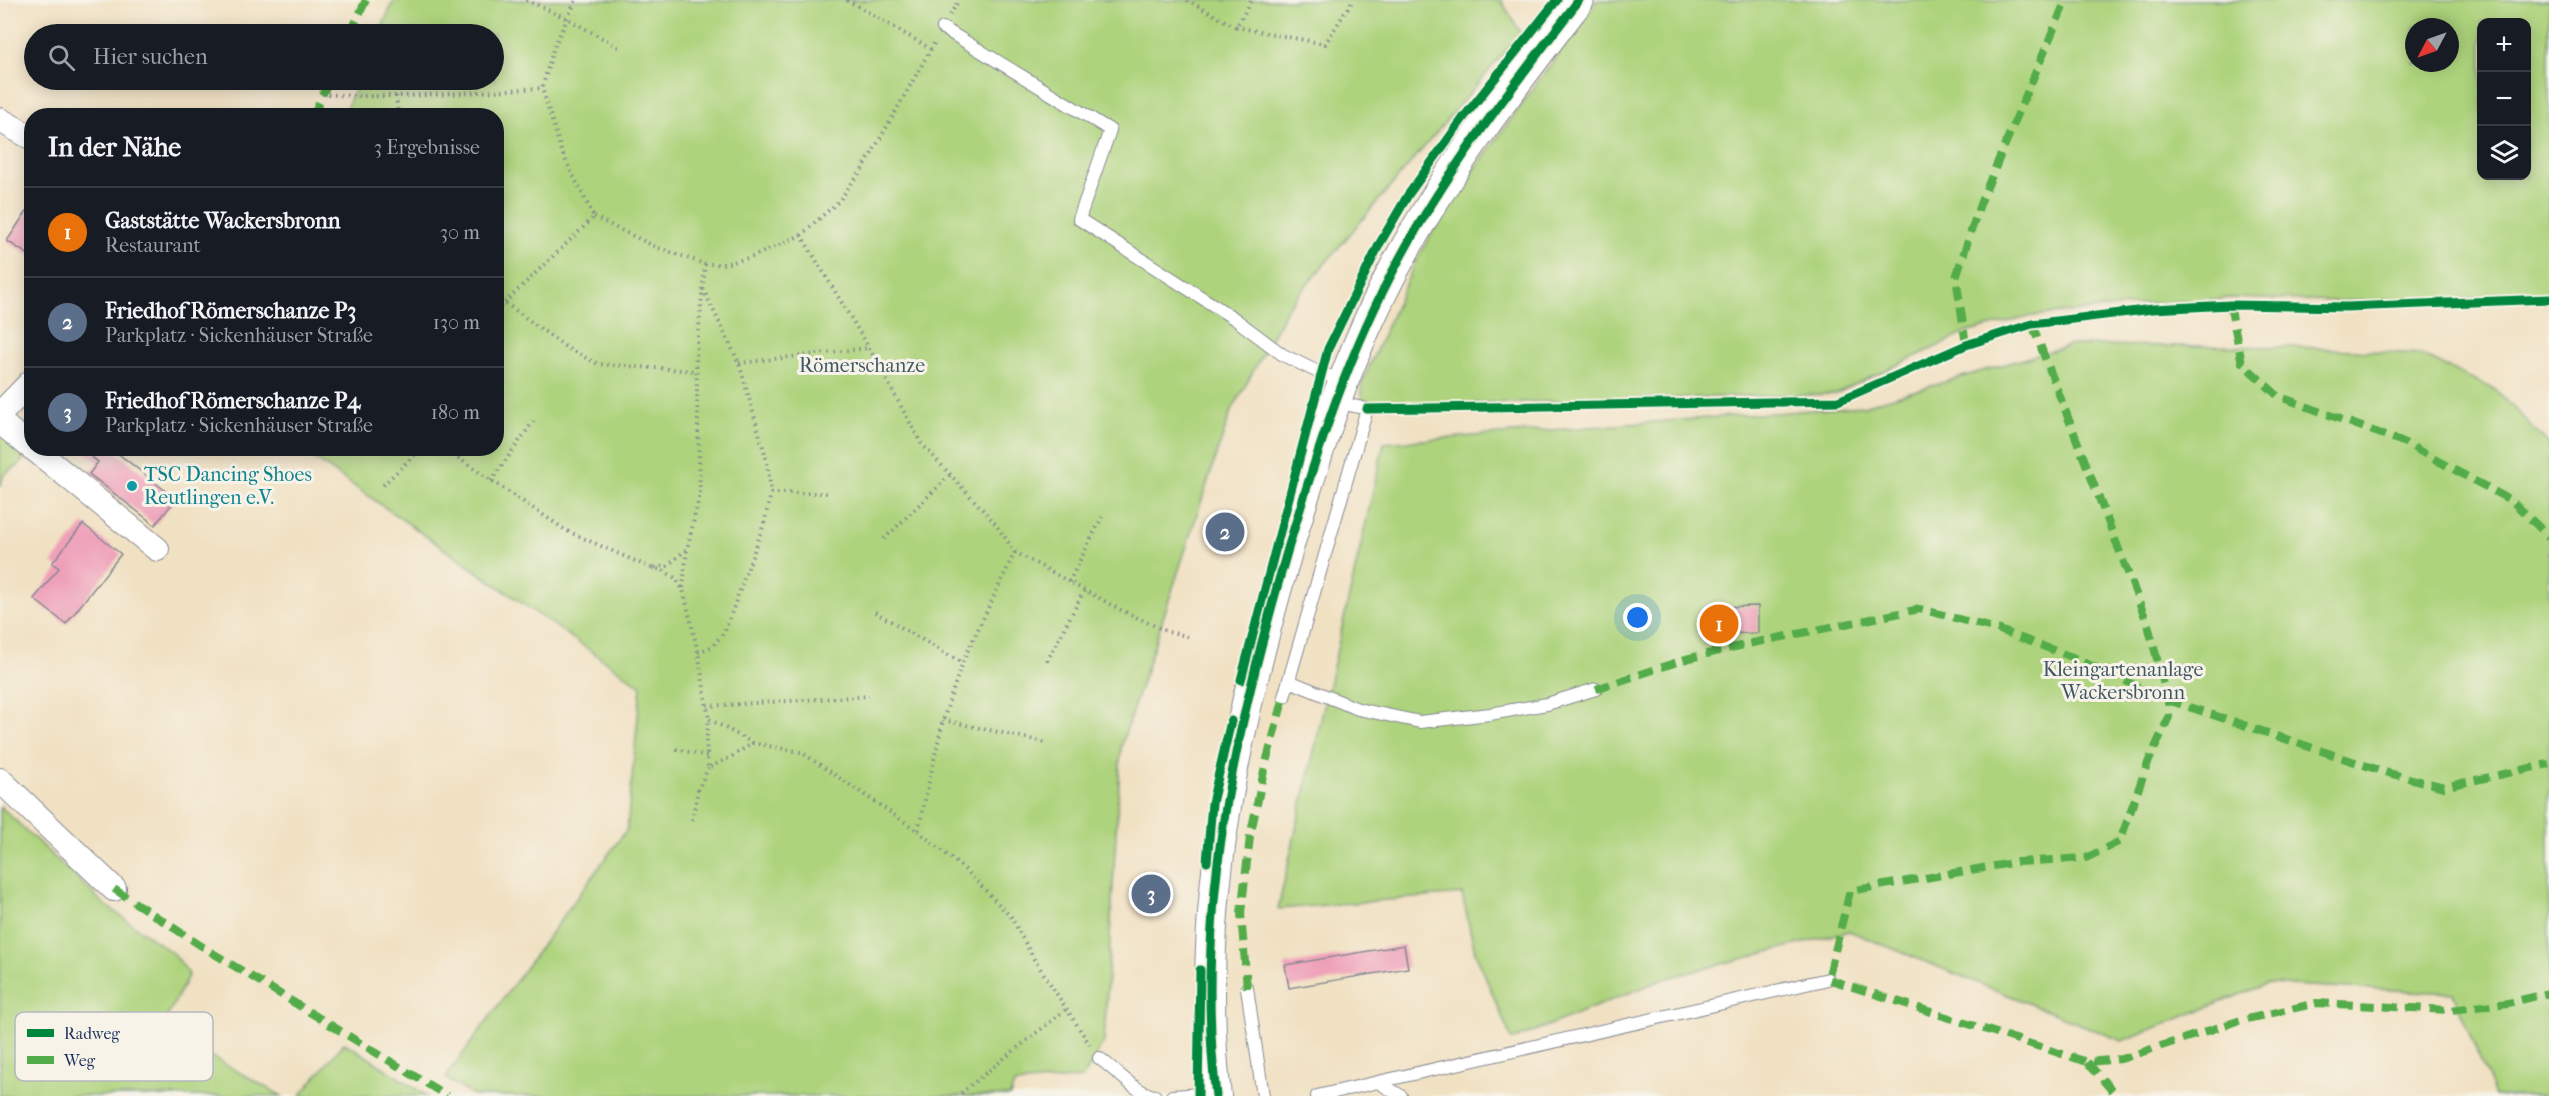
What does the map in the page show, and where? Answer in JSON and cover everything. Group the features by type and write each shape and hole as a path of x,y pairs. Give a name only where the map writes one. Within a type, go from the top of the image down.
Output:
{"street":[{"path":"1216,1094 1210,1003 1211,935 1225,802 1244,710 1269,616 1339,391 1382,292 1438,194 1499,105 1580,0"},
{"path":"0,120 24,134"},
{"path":"0,414 24,389"},
{"path":"0,422 24,442"},
{"path":"42,456 157,549"},
{"path":"0,780 114,889"}],"lane":[{"path":"943,28 1110,130 1078,219 1235,319 1283,355 1320,374 1339,391 1367,409 1284,697"},
{"path":"1289,681 1358,709 1420,722 1490,714 1547,704 1596,688"},
{"path":"1317,1096 1828,979"},
{"path":"1247,988 1263,1096"},
{"path":"1100,1058 1119,1072 1139,1092 1155,1096"},
{"path":"1378,1082 1401,1096"},
{"path":"1172,1096 1216,1094"}],"path":[{"path":"526,0 566,18 622,49"},
{"path":"576,0 554,47 542,88 562,153 594,217 656,247 705,264 725,264 752,257 801,235 839,201 864,167 959,0"},
{"path":"847,0 931,49"},
{"path":"1187,0 1236,27 1325,44 1353,0"},
{"path":"1236,27 1252,0"},
{"path":"322,94 351,97 396,96 542,88"},
{"path":"396,96 397,108"},
{"path":"594,217 504,304 567,348 598,364 696,371"},
{"path":"801,235 869,348 921,443 994,522 1015,552 1084,591 1168,632 1191,637"},
{"path":"692,820 698,790 708,768 709,719 698,652 683,589 687,549 700,494 696,371 705,264"},
{"path":"698,652 712,647 725,631 764,524 771,493 767,461 739,363 702,288"},
{"path":"739,363 869,348"},
{"path":"491,481 535,419"},
{"path":"382,484 413,456"},
{"path":"455,456 567,531 651,568 663,570 675,578 683,589"},
{"path":"884,539 950,475"},
{"path":"771,493 830,493"},
{"path":"1069,582 1102,517"},
{"path":"651,568 667,566 687,549"},
{"path":"918,831 943,720 962,663 1015,552"},
{"path":"1047,661 1084,591"},
{"path":"875,612 962,663"},
{"path":"707,706 869,696"},
{"path":"709,719 753,743 801,752 918,831 968,872 1011,917 1065,1010 1100,1058"},
{"path":"943,720 1044,742"},
{"path":"708,768 753,743"},
{"path":"676,750 707,756"},
{"path":"961,1093 1065,1010"}],"green space":[{"name":"Römerschanze","path":"394,0 1501,0 1521,33 1288,307 1230,414 1121,746 1104,1042 1083,1078 1014,1084 1010,1096 474,1096 446,1077 627,829 641,686 311,456 504,456 504,108 346,108 354,90 504,90 504,24 383,24"},
{"path":"1597,0 2549,0 2549,295 2493,299 2339,301 2230,298 2032,316 1968,332 1835,394 1374,406 1362,399 1361,385 1414,265 1441,216"},
{"name":"Kleingartenanlage Wackersbronn","path":"2071,345 2299,347 2420,354 2496,390 2549,444 2549,1096 2495,1096 2453,993 2267,984 2122,1041 1849,931 1664,979 1512,1040 1475,952 1462,894 1278,909 1384,443 1863,406"},
{"path":"0,430 21,448 24,458 18,466 4,474 0,487"},
{"path":"0,806 104,904 175,955 189,974 170,1012 15,1012 15,1081 213,1081 213,1058 282,1096 0,1096"},
{"path":"344,1043 355,1049 427,1096 300,1096"}],"building":[{"path":"24,215 24,252 7,241"},
{"name":"TSC Dancing Shoes Reutlingen e.V.","path":"90,456 121,456 176,499 155,525 89,474 98,462"},
{"path":"83,524 121,554 66,624 34,599 59,568 52,563"},
{"path":"1758,606 1758,633 1714,634 1714,607"},
{"path":"1404,945 1408,968 1289,988 1285,965"}],"marked path":[{"path":"355,24 366,0"},
{"path":"1966,345 1956,277 1980,204 2066,0"},
{"path":"317,108 325,90"},
{"path":"2230,305 2242,363 2278,396 2403,442 2512,501 2549,537"},
{"path":"2032,324 2148,625 2168,700 2169,717 2147,765 2120,841 2086,858 2017,862 1850,891 1828,979 2087,1062 2121,1059 2238,1021 2317,1003 2451,1010 2508,1003 2549,993"},
{"path":"1596,689 1686,659 1920,609 1997,629 2072,657 2168,700 2388,773 2444,787 2549,764"},
{"path":"1247,988 1241,913 1250,837 1265,766 1284,697"},
{"path":"114,889 203,947 447,1096"},
{"path":"2087,1062 2117,1096"}],"cycle path":[{"path":"1241,680 1328,349 1380,243 1408,195 1464,117 1557,0"},
{"path":"1216,1096 1211,1026 1210,957 1215,888 1224,821 1236,753 1268,619 1322,439 1365,329 1419,224 1484,126 1579,0"},
{"path":"1367,409 1838,401 1966,345 2032,324 2153,309 2230,305 2346,307 2549,299"},
{"path":"1207,862 1212,803 1231,721"},
{"path":"1198,1096 1200,970"}],"place":[{"name":"TSC Dancing Shoes Reutlingen e.V.","path":"132,486"},
{"name":"Friedhof Römerschanze P3","path":"1225,532"},
{"name":"Gaststätte Wackersbronn","path":"1719,624"},
{"name":"Friedhof Römerschanze P4","path":"1151,894"}]}
